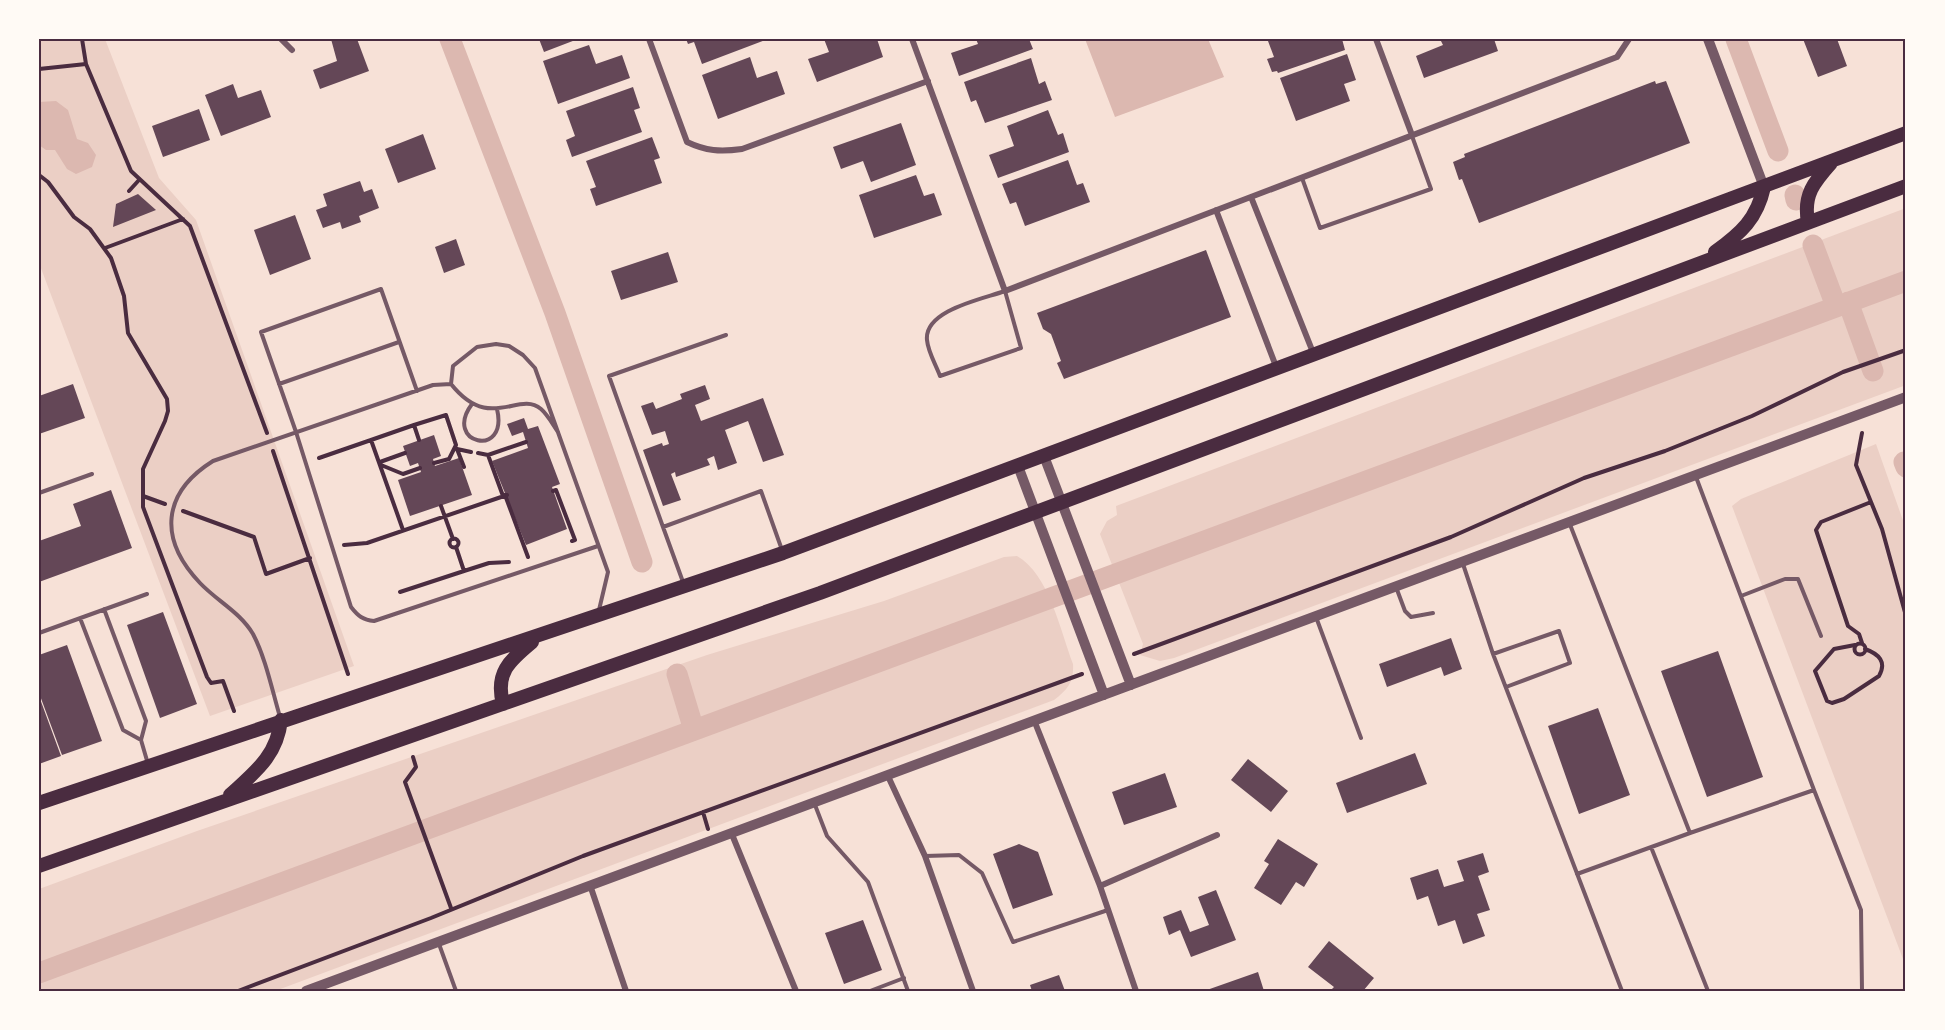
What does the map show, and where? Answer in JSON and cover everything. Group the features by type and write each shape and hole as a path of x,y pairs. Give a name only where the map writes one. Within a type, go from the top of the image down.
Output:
{"main road":[{"path":"39,803 280,720 686,588 1314,356 1906,133"},
{"path":"1808,222 1805,209 1807,195 1814,182 1835,159"},
{"path":"39,866 820,593 1906,186"},
{"path":"1702,262 1748,224 1761,201 1764,187"},
{"path":"503,704 499,688 503,673 511,659 538,637"},
{"path":"225,800 267,759 279,739 280,720"}],"street":[{"path":"281,39 292,50"},
{"path":"649,39 687,142 704,150 722,152 742,149 928,81"},
{"path":"912,39 1005,291 1617,57 1629,39"},
{"path":"1376,39 1412,135"},
{"path":"1708,39 1764,187"},
{"path":"1251,197 1314,356"},
{"path":"1216,210 1277,369"},
{"path":"306,991 731,831 1906,397"},
{"path":"1044,456 1131,685"},
{"path":"1018,466 1104,695"},
{"path":"1034,720 1100,886 1136,991"},
{"path":"886,774 926,856 973,991"},
{"path":"731,831 796,991"},
{"path":"1100,886 1217,835"},
{"path":"590,884 626,991"}],"lane":[{"path":"1302,178 1320,228 1431,189 1412,135"},
{"path":"417,391 381,290 261,332 296,432 351,608 365,620 374,621 598,546"},
{"path":"1005,291 1021,348 940,376 927,340 931,324 944,313 1005,291"},
{"path":"686,588 609,376 726,334"},
{"path":"279,384 399,342"},
{"path":"558,432 540,409 532,405 522,404 497,410 472,404 462,397 452,384 453,366 477,347 496,344 509,346 523,355 535,368 558,432 598,546 608,572 597,618"},
{"path":"280,720 252,633 238,615 201,585 180,554 172,535 172,507 177,495 189,479 213,461 433,385 452,384"},
{"path":"472,404 465,417 466,431 474,440 480,442 493,437 497,431 499,424 497,410"},
{"path":"39,493 92,474"},
{"path":"1695,475 1861,910 1862,991"},
{"path":"663,527 761,491 783,553"},
{"path":"1569,521 1690,833"},
{"path":"1462,562 1493,654 1622,991"},
{"path":"1741,596 1785,579 1798,579 1821,636"},
{"path":"1396,586 1406,611 1411,617 1433,613"},
{"path":"39,633 147,594"},
{"path":"104,609 146,721 141,740 149,765"},
{"path":"1316,616 1361,738"},
{"path":"80,618 123,730 141,740"},
{"path":"1493,654 1559,631 1570,663 1506,687"},
{"path":"1577,874 1814,790"},
{"path":"814,801 827,836 868,882 908,991"},
{"path":"1651,847 1708,991"},
{"path":"926,856 958,855 982,873 1013,942 1108,910"},
{"path":"438,941 456,991"},
{"path":"870,991 904,978"}],"path":[{"path":"82,39 86,64 123,156 139,180 183,219 192,230 267,435"},
{"path":"39,69 86,64"},
{"path":"39,175 48,182 74,217 90,229 105,248 124,296 130,339 167,399 168,411 165,421 143,469 143,507 207,677 211,683 223,681 234,711"},
{"path":"129,191 139,180"},
{"path":"105,248 183,219"},
{"path":"1138,653 1451,537 1584,478 1752,416 1843,372 1906,350"},
{"path":"319,458 446,415 464,467"},
{"path":"414,425 419,440"},
{"path":"1862,433 1856,465 1882,529 1906,616"},
{"path":"371,440 403,530"},
{"path":"457,447 488,455 526,442"},
{"path":"435,464 449,459 457,447"},
{"path":"272,448 348,674"},
{"path":"380,464 405,453"},
{"path":"488,455 529,557"},
{"path":"380,464 403,474 420,468"},
{"path":"553,491 556,490 574,540 565,544"},
{"path":"344,545 368,543 505,495"},
{"path":"143,496 254,537 266,574 309,558"},
{"path":"1862,644 1834,649 1815,672 1827,701 1832,703 1844,699 1879,676 1882,671 1881,659 1878,655 1865,649 1859,634 1848,626 1816,530 1821,522 1871,502"},
{"path":"441,506 453,539 451,545 456,547 464,571"},
{"path":"522,559 538,554"},
{"path":"400,592 489,563 515,562"},
{"path":"1855,645 1854,651 1858,654 1865,649"},
{"path":"238,991 703,812 1076,676"},
{"path":"413,757 416,767 405,782 451,908"},
{"path":"703,812 709,830"}],"shaded area":[{"path":"39,39 105,39 159,178 196,220 354,666 210,716 39,263"},
{"path":"1085,39 1208,39 1224,77 1115,117"},
{"path":"56,101 68,110 77,139 88,143 96,155 92,167 76,174 67,169 55,150 46,150 39,145 39,102"},
{"path":"1906,208 1906,385 1174,658 1160,661 1140,655 1143,644 1100,534 1107,521 1117,515 1116,506"},
{"path":"1876,444 1906,529 1906,967 1732,506 1741,499"},
{"path":"1017,556 1028,564 1045,589 1073,664 1069,685 1054,700 275,991 39,991 39,889 197,831 707,655 884,601 1004,557"}],"building":[{"path":"331,39 357,39 369,71 320,89 313,70 337,61"},
{"path":"539,39 578,39 544,52"},
{"path":"686,39 768,39 702,64 694,42 688,44"},
{"path":"824,39 877,39 883,57 817,82 808,59 829,52"},
{"path":"976,39 1029,39 1033,49 959,76 951,53 978,44"},
{"path":"1275,39 1342,39 1345,50 1278,73 1277,71 1272,72 1267,59 1274,57 1268,41"},
{"path":"1440,39 1494,39 1498,51 1424,78 1416,56 1443,45"},
{"path":"1803,39 1837,39 1847,66 1818,77"},
{"path":"589,45 596,64 622,55 630,78 558,104 543,61"},
{"path":"1347,54 1356,80 1344,84 1350,101 1296,121 1280,78"},
{"path":"750,57 757,78 777,71 785,94 718,119 702,75"},
{"path":"1031,58 1039,84 1045,81 1052,100 985,123 976,100 971,102 964,82"},
{"path":"1655,81 1656,84 1666,81 1690,143 1479,223 1453,162 1465,157 1464,154"},
{"path":"233,84 238,98 261,90 271,117 221,136 205,95"},
{"path":"633,87 640,108 634,110 642,132 572,157 566,140 575,136 566,111"},
{"path":"199,109 210,140 163,157 152,126"},
{"path":"1048,110 1058,135 1063,133 1069,152 998,178 989,155 1014,146 1007,126"},
{"path":"901,123 916,165 871,182 863,161 841,169 833,147"},
{"path":"423,134 436,169 398,183 385,149"},
{"path":"652,137 660,158 654,160 662,183 596,206 590,189 596,187 586,161"},
{"path":"1068,160 1077,185 1083,183 1090,202 1025,226 1016,202 1010,204 1002,184"},
{"path":"916,175 924,196 934,193 942,215 874,238 859,195"},
{"path":"360,181 364,192 372,189 379,208 359,216 361,222 342,229 340,222 323,228 316,210 327,206 323,194"},
{"path":"138,194 156,210 113,227 116,204"},
{"path":"295,215 311,259 270,275 254,230"},
{"path":"456,239 465,265 444,273 435,247"},
{"path":"1206,250 1231,317 1064,379 1057,363 1061,361 1051,334 1043,329 1037,313"},
{"path":"668,252 678,282 621,300 611,271"},
{"path":"73,384 85,418 39,434 39,396"},
{"path":"705,385 710,399 695,405 701,421 763,398 784,455 763,462 748,421 725,430 737,463 718,470 714,456 707,459 710,465 676,477 675,472 671,474 681,500 663,506 643,450 662,443 663,446 669,444 665,431 652,435 641,406 653,402 656,409 682,399 680,394"},
{"path":"524,418 528,429 538,426 560,484 552,487 567,529 526,545 492,461 528,448 523,432 512,436 507,424"},
{"path":"434,435 441,456 433,459 435,466 459,458 472,495 410,516 398,480 421,472 418,463 410,466 403,446"},
{"path":"111,490 132,548 39,582 39,541 81,526 73,504"},
{"path":"163,612 197,704 160,718 127,625"},
{"path":"1451,638 1462,669 1444,676 1441,667 1387,687 1379,664"},
{"path":"67,645 102,741 62,755 39,693 39,655"},
{"path":"1718,651 1763,777 1707,797 1661,671"},
{"path":"39,696 61,756 39,764"},
{"path":"1598,708 1630,795 1579,814 1548,726"},
{"path":"1415,753 1427,784 1347,813 1336,783"},
{"path":"1248,759 1288,791 1271,812 1231,780"},
{"path":"1165,773 1177,807 1124,825 1112,792"},
{"path":"1278,839 1318,864 1304,887 1296,882 1281,905 1254,888 1269,864 1264,861"},
{"path":"1019,844 1038,852 1053,895 1013,909 993,854"},
{"path":"1483,853 1489,872 1478,876 1490,910 1477,914 1485,936 1463,944 1455,920 1438,926 1428,896 1417,900 1410,878 1438,869 1444,887 1464,881 1457,861"},
{"path":"1216,890 1236,940 1191,957 1180,930 1169,935 1163,917 1181,910 1190,932 1209,925 1198,897"},
{"path":"863,920 882,970 844,984 825,933"},
{"path":"1329,941 1374,978 1363,991 1330,991 1334,987 1308,967"},
{"path":"1258,972 1264,991 1204,991"},
{"path":"1059,975 1065,991 1032,991 1030,985"}],"waterway":[{"path":"450,39 555,313 642,562"},
{"path":"1736,39 1778,151"},
{"path":"1795,195 1796,200"},
{"path":"1813,245 1836,306"},
{"path":"39,973 1906,281"},
{"path":"1848,302 1873,371"},
{"path":"1904,462 1906,467"},
{"path":"677,674 694,730"}]}
